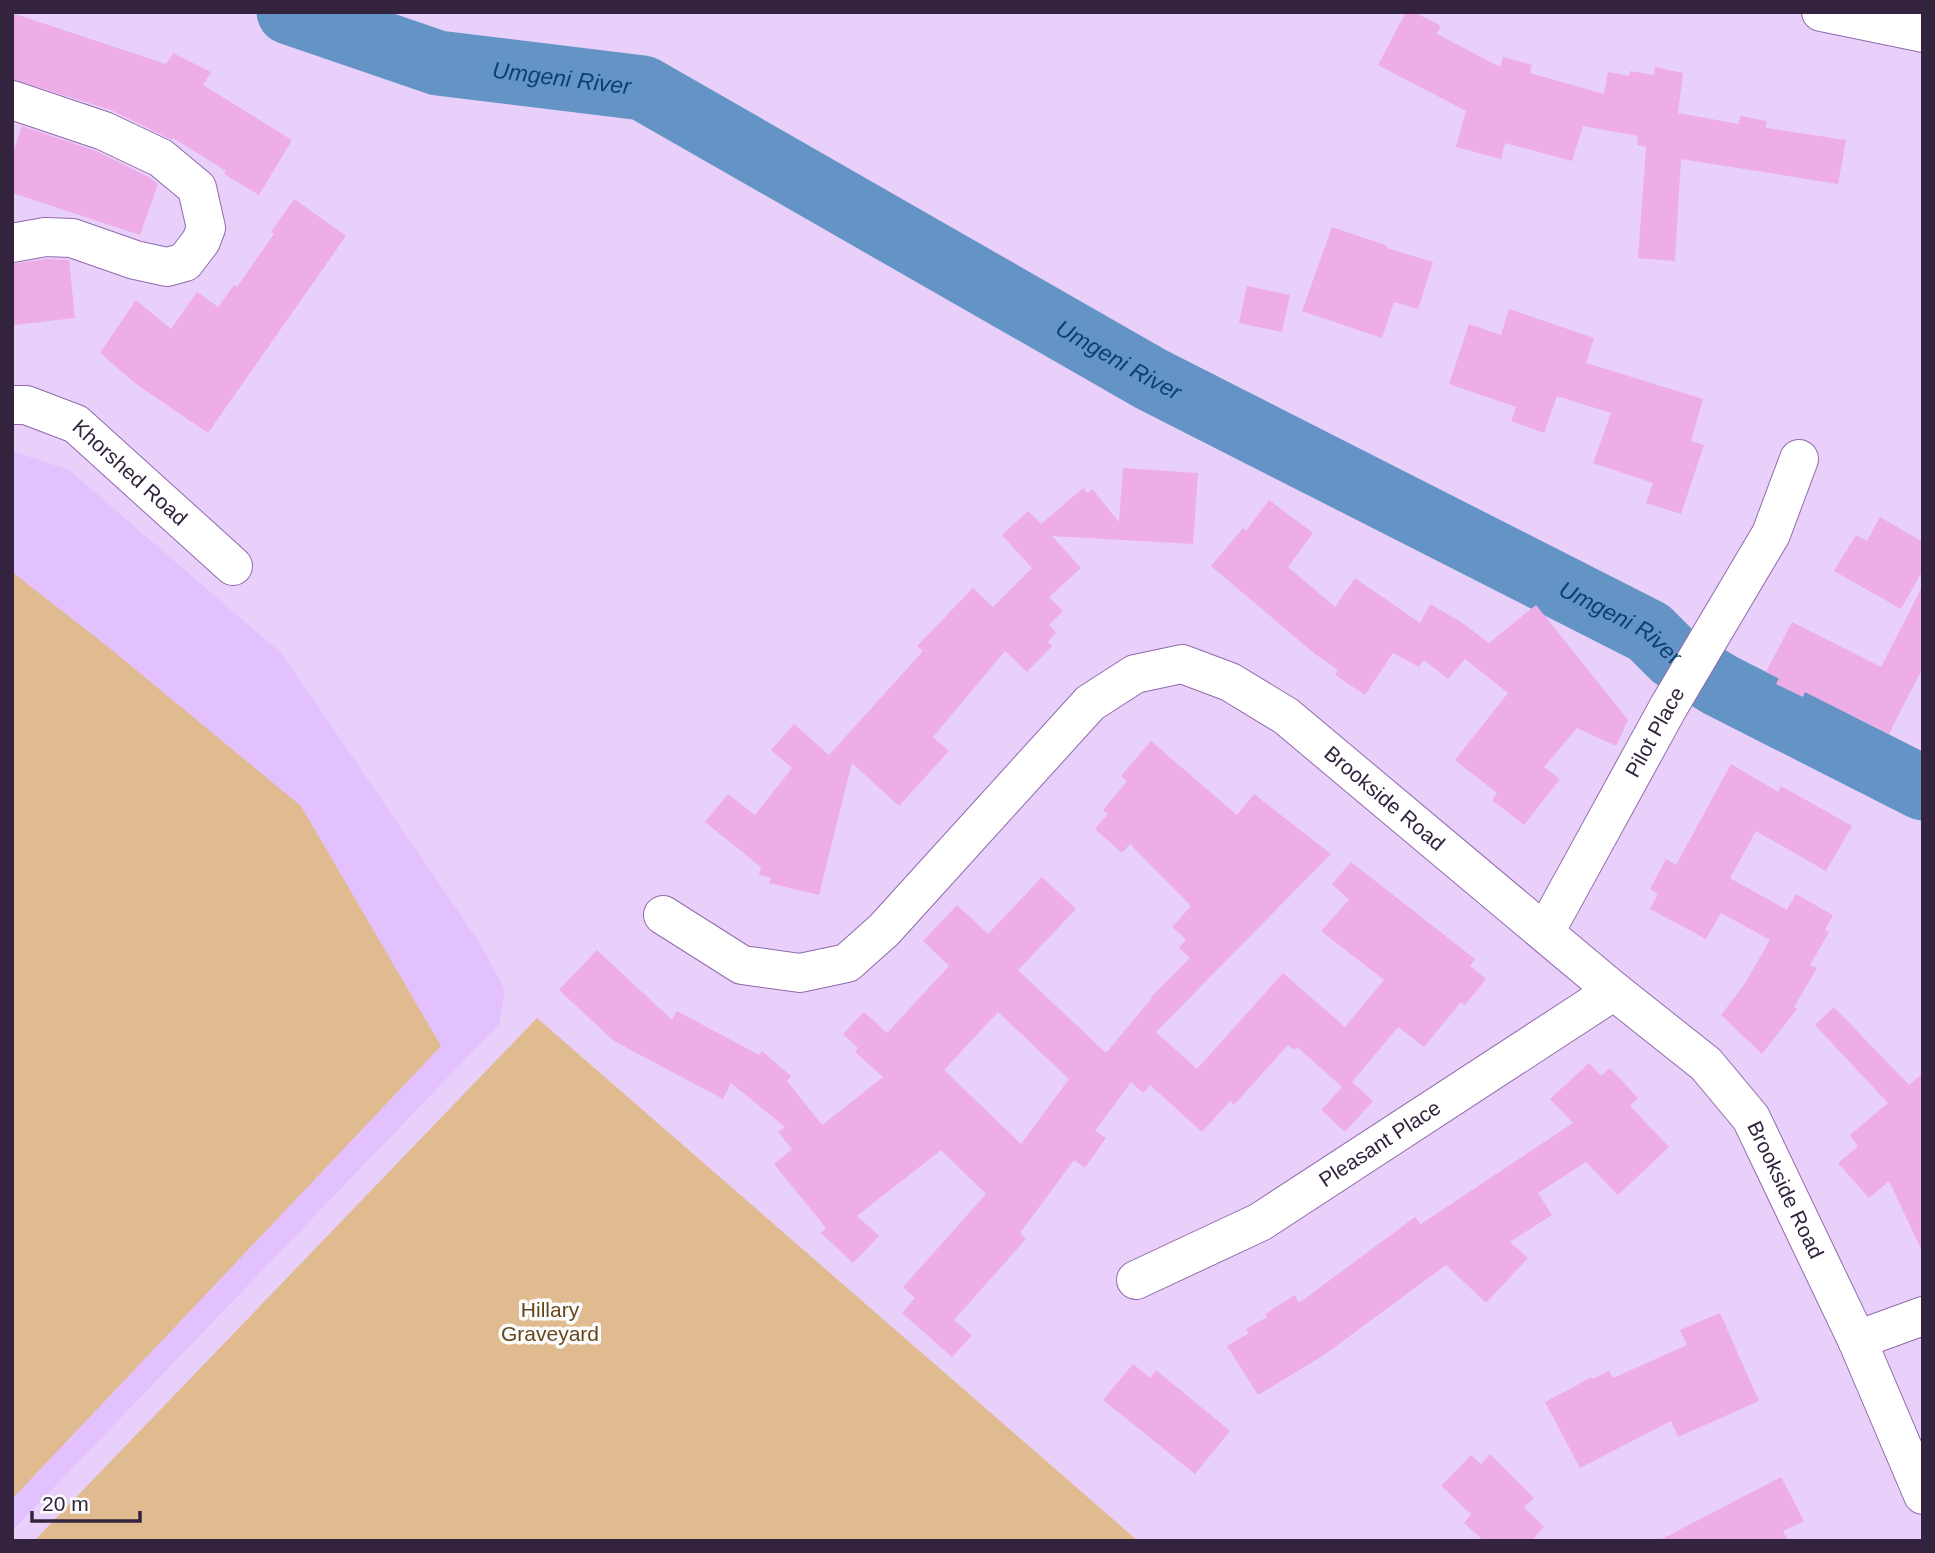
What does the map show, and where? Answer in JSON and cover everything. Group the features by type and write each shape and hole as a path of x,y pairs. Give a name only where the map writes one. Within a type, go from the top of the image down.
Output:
{"street":[{"path":"1821,12 1923,33"},
{"path":"12,100 104,131 161,158 197,188 206,228 201,241 185,262 167,267 135,260 72,238 45,237 12,243"},
{"name":"Khorshed Road","path":"12,405 26,405 76,424 233,566"},
{"name":"Pilot Place","path":"1545,932 1669,706 1771,534 1798,459"},
{"name":"Brookside Road","path":"663,915 742,965 800,973 846,963 884,930 1090,703 1135,674 1182,664 1230,682 1286,716 1614,991 1706,1064 1751,1118 1857,1340 1923,1495"},
{"name":"Pleasant Place","path":"1136,1280 1260,1222 1614,991"},
{"path":"1857,1340 1923,1316"}],"shaded area":[{"path":"12,451 69,470 282,654 479,942 505,990 499,1024 12,1531"}],"green space":[{"path":"12,572 107,646 301,806 441,1046 12,1499"},
{"name":"Hillary Graveyard","path":"537,1018 1138,1541 34,1541"}],"building":[{"path":"1406,12 1414,12 1441,26 1437,34 1500,67 1503,57 1532,65 1530,73 1604,94 1608,72 1629,76 1630,71 1654,75 1655,67 1683,73 1678,113 1739,124 1740,116 1767,121 1766,128 1846,140 1838,184 1681,159 1675,261 1638,258 1646,147 1637,145 1638,136 1583,126 1572,161 1505,143 1501,159 1456,147 1466,111 1378,65"},
{"path":"12,13 166,64 173,53 211,72 203,85 292,140 259,195 173,138 172,140 111,110 12,79"},
{"path":"22,126 96,151 158,184 140,235 12,193 12,156"},
{"path":"294,199 346,236 208,433 136,384 100,353 136,300 171,329 197,292 218,307 234,285 237,287 274,234 271,232"},
{"path":"1332,227 1433,262 1418,309 1394,302 1382,338 1302,311"},
{"path":"47,259 69,260 75,318 14,325 12,264"},
{"path":"1247,286 1290,295 1282,332 1239,323"},
{"path":"1509,309 1594,338 1586,363 1703,399 1691,441 1704,445 1681,514 1646,503 1653,483 1593,463 1611,413 1557,396 1544,433 1511,421 1516,407 1449,384 1469,324 1501,335"},
{"path":"1123,468 1198,473 1193,544 1052,536 1081,568 1049,597 1063,611 1049,625 1056,632 1048,642 1052,646 1027,672 1005,651 933,737 949,751 899,806 852,763 819,895 769,883 771,878 759,875 761,867 705,822 728,794 755,815 792,768 771,750 794,724 829,755 923,651 917,646 973,588 993,607 1032,568 1002,535 1028,511 1041,524 1083,488 1088,493 1092,489 1119,522"},
{"path":"1269,500 1313,533 1288,567 1335,607 1355,578 1420,623 1430,604 1489,643 1536,605 1628,720 1616,746 1577,728 1544,767 1560,779 1524,825 1492,800 1497,793 1455,760 1508,693 1465,659 1448,679 1424,660 1419,667 1393,653 1365,695 1335,675 1338,670 1315,654 1211,566 1243,528 1246,531"},
{"path":"1880,517 1923,542 1923,570 1901,609 1834,571 1856,535 1867,541"},
{"path":"1923,585 1923,667 1889,734 1805,692 1803,697 1776,684 1779,678 1766,672 1792,622 1881,667"},
{"path":"1151,741 1237,815 1254,794 1331,854 1156,1032 1197,1069 1283,973 1345,1027 1384,980 1321,931 1349,900 1332,884 1351,862 1475,959 1470,966 1486,979 1465,1005 1461,1002 1424,1047 1398,1027 1352,1082 1373,1101 1345,1132 1321,1110 1342,1087 1297,1047 1294,1050 1288,1045 1234,1105 1230,1101 1202,1132 1150,1085 1143,1093 1131,1082 1095,1131 1106,1138 1085,1168 1074,1160 1020,1233 1026,1239 954,1320 972,1335 952,1357 902,1313 915,1298 903,1287 986,1194 941,1150 857,1216 879,1236 853,1263 821,1233 826,1228 774,1164 792,1149 778,1132 785,1127 731,1083 723,1099 614,1041 559,990 597,950 672,1020 677,1011 759,1055 762,1051 791,1076 787,1081 822,1125 883,1077 855,1052 858,1048 843,1034 864,1012 887,1033 949,966 923,941 957,905 988,934 1042,877 1076,909 1018,970 1106,1053 1151,997 1190,958 1179,948 1186,939 1172,927 1191,906 1130,844 1122,853 1095,829 1108,814 1103,810 1127,781 1121,776","holes":["998,1012 1069,1079 1021,1144 944,1070"]},
{"path":"1731,764 1778,792 1781,786 1852,826 1826,871 1756,831 1730,878 1787,910 1796,894 1833,915 1825,930 1829,932 1810,965 1817,968 1794,1007 1797,1009 1762,1054 1721,1015 1744,985 1770,940 1721,913 1706,939 1650,909 1658,894 1650,889 1666,859 1676,865"},
{"path":"1834,1007 1909,1085 1923,1073 1923,1253 1889,1181 1869,1198 1838,1163 1858,1146 1850,1135 1888,1103 1815,1025"},
{"path":"1589,1063 1601,1076 1610,1068 1638,1098 1630,1106 1669,1147 1618,1195 1586,1162 1538,1193 1552,1215 1510,1242 1528,1258 1486,1303 1446,1265 1324,1355 1258,1395 1227,1346 1249,1333 1246,1329 1267,1317 1265,1314 1295,1295 1299,1303 1415,1217 1421,1224 1573,1123 1550,1099"},
{"path":"1720,1313 1759,1401 1678,1437 1671,1421 1580,1468 1545,1402 1592,1377 1593,1379 1609,1371 1613,1378 1687,1345 1680,1330"},
{"path":"1133,1364 1150,1378 1156,1370 1230,1431 1195,1474 1103,1400"},
{"path":"1490,1454 1534,1498 1524,1507 1544,1527 1531,1541 1484,1541 1464,1523 1471,1514 1441,1486 1471,1455 1481,1464"},
{"path":"1781,1477 1804,1521 1783,1531 1789,1541 1658,1541"}],"waterway":[{"name":"Umgeni River","path":"289,12 438,63 643,88 1151,379 1649,632 1673,656 1720,685 1923,788"}]}
